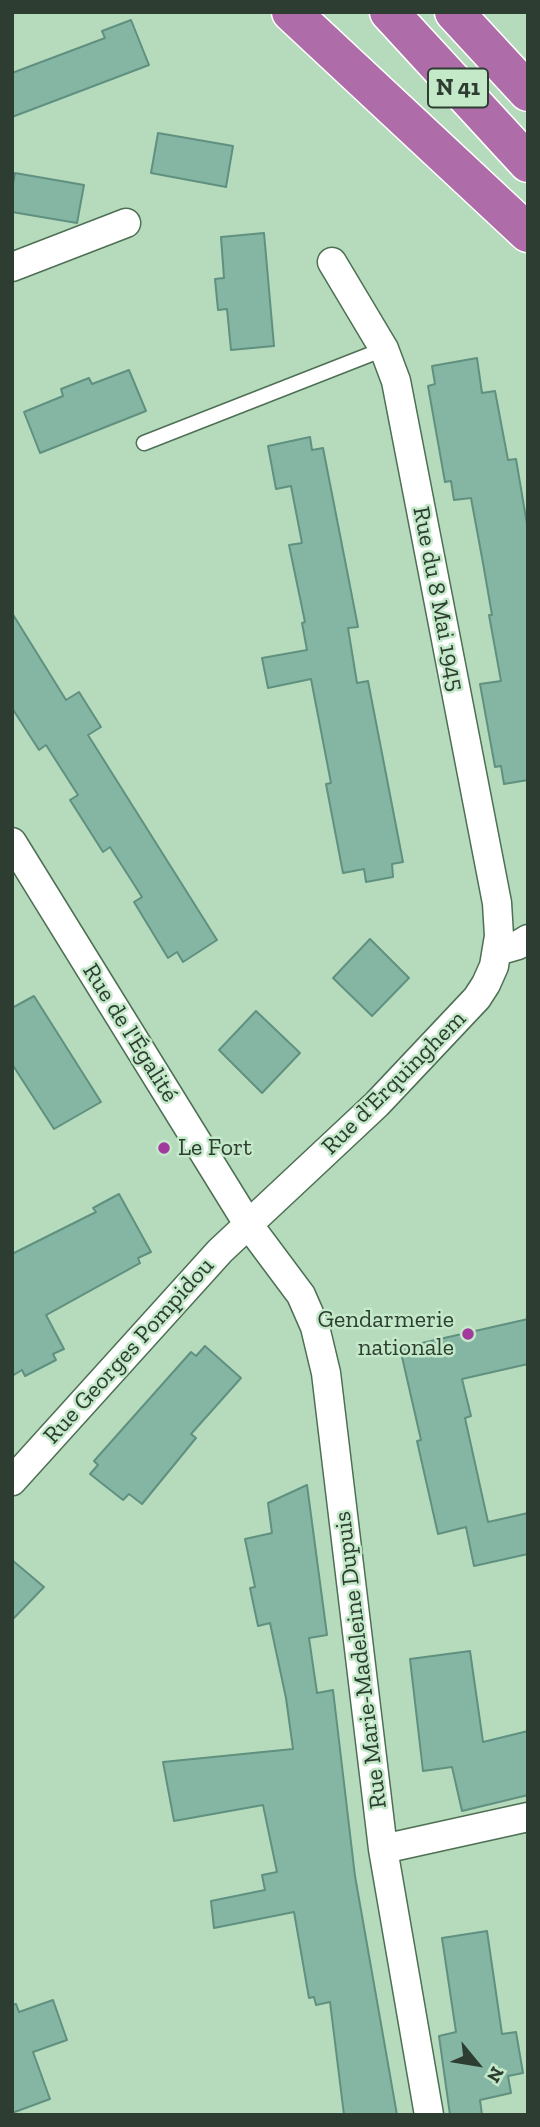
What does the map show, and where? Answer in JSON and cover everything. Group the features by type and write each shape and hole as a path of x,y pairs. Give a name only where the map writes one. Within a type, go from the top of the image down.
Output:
{"highway":[{"path":"292,12 528,233"},
{"name":"N 41","path":"389,12 528,163"},
{"name":"N 41","path":"454,12 528,92"}],"street":[{"path":"12,267 126,223"},
{"name":"Rue du 8 Mai 1945","path":"332,262 384,349 396,381 497,903 498,951"},
{"name":"Rue de l'Égalité","path":"12,842 248,1224"},
{"path":"498,951 528,939"},
{"name":"Rue d'Erquinghem","path":"248,1224 377,1104 477,998 486,984 498,951"},
{"name":"Rue Georges Pompidou","path":"12,1481 220,1251 248,1224"},
{"name":"Rue Marie-Madeleine Dupuis","path":"248,1224 301,1295 321,1348 328,1387 383,1849 429,2115"},
{"path":"383,1849 528,1817"}],"lane":[{"path":"144,443 384,349"}],"building":[{"path":"131,20 149,65 12,117 12,73 105,38 102,31"},
{"path":"158,133 233,146 226,187 151,173"},
{"path":"15,173 84,185 77,223 12,212"},
{"path":"264,233 274,346 231,350 227,309 218,310 215,279 224,278 221,237"},
{"path":"477,358 482,393 495,391 508,460 516,459 528,530 528,780 504,784 501,766 495,767 480,684 501,681 471,498 454,500 451,481 445,482 428,386 435,384 432,366"},
{"path":"129,370 146,411 40,453 24,412 63,396 61,389 89,378 92,384"},
{"path":"310,437 312,450 323,448 358,627 348,628 357,683 368,681 403,862 392,864 393,877 366,882 364,869 343,873 326,784 331,783 311,679 268,688 262,658 307,650 302,623 305,622 289,545 302,543 291,486 276,489 268,446"},
{"path":"12,613 66,700 79,692 101,727 88,735 217,940 183,962 177,952 168,958 134,902 142,897 110,847 103,852 70,800 78,795 46,745 39,750 12,708"},
{"path":"370,939 409,978 372,1016 333,978"},
{"path":"34,996 101,1102 54,1129 12,1064 12,1008"},
{"path":"256,1011 300,1053 262,1093 219,1050"},
{"path":"119,1194 151,1252 138,1258 140,1263 46,1315 64,1349 53,1354 56,1360 25,1376 22,1370 12,1376 12,1254 96,1212 93,1208"},
{"path":"528,1319 528,1364 462,1379 471,1416 465,1418 488,1522 528,1513 528,1554 474,1566 466,1527 438,1534 417,1441 421,1440 400,1348"},
{"path":"205,1346 241,1378 191,1434 196,1438 142,1504 129,1494 123,1500 90,1474 98,1465 94,1461 191,1352 196,1356"},
{"path":"307,1485 327,1635 309,1638 317,1693 333,1690 355,1876 397,2115 344,2115 330,2002 316,2005 314,1997 309,1998 294,1912 214,1928 211,1901 265,1890 262,1875 277,1872 263,1805 174,1821 163,1762 293,1749 286,1698 270,1623 258,1626 250,1588 255,1587 245,1539 272,1533 268,1503"},
{"path":"12,1560 44,1587 12,1620"},
{"path":"470,1651 483,1742 528,1731 528,1795 462,1811 452,1767 423,1771 410,1659"},
{"path":"487,1931 502,2034 516,2032 523,2073 508,2076 511,2093 480,2100 482,2115 450,2115 439,2036 456,2032 442,1938"},
{"path":"53,2000 67,2040 33,2052 50,2099 12,2113 12,2005 16,2004 19,2012"}],"place":[{"name":"Le Fort","path":"164,1148"},
{"name":"Gendarmerie nationale","path":"468,1334"}]}
